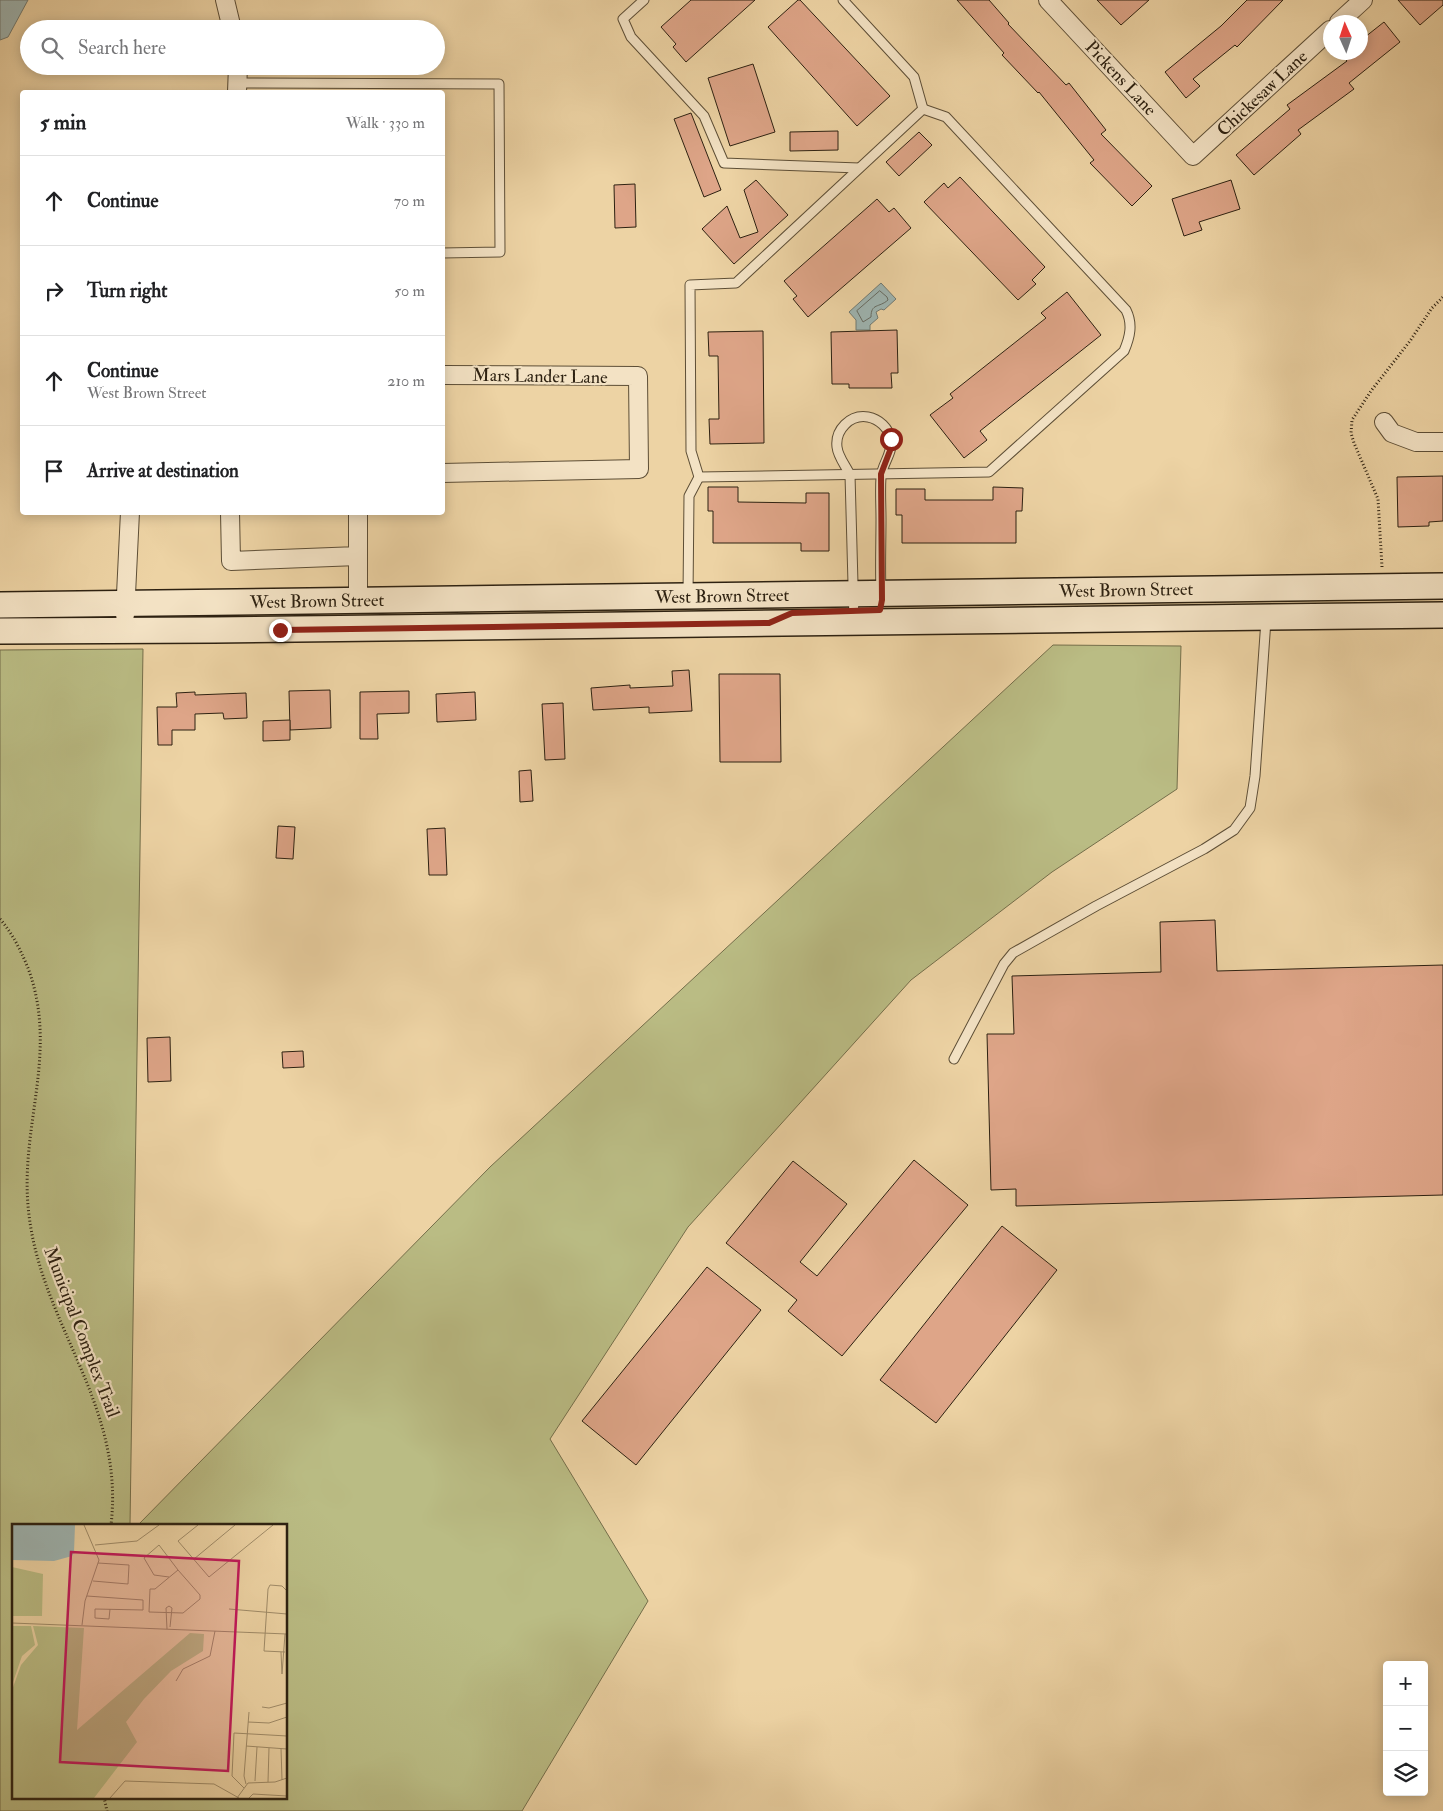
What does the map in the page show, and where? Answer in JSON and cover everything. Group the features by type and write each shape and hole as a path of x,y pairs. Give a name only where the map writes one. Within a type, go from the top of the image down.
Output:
{"main road":[{"name":"West Brown Street","path":"881,597 1443,586"},
{"path":"1266,617 1267,588"},
{"name":"West Brown Street","path":"0,631 124,631 583,597 688,596 853,609 1266,617 1443,615"},
{"path":"582,626 583,597"},
{"path":"853,609 880,610 881,597"},
{"name":"West Brown Street","path":"0,605 125,604 582,626 769,623 792,613 853,609"}],"street":[{"path":"225,0 230,20"},
{"path":"1347,15 1363,0"},
{"name":"Pickens Lane","path":"1054,2 1193,156"},
{"name":"Chickesaw Lane","path":"1193,156 1323,36"},
{"name":"Mars Lander Lane","path":"445,375 638,376 639,469 445,473"},
{"path":"1384,422 1392,433 1416,442 1443,442"},
{"path":"124,631 130,515"},
{"path":"230,515 231,561 358,556"},
{"path":"358,515 358,615"}],"lane":[{"path":"644,0 624,19 631,37 704,116 724,163 860,168"},
{"path":"843,0 914,77 923,108"},
{"path":"238,81 499,84 500,252 445,253"},
{"path":"688,596 689,496 699,477 691,451 690,285 736,283 923,108"},
{"path":"699,477 989,472 1124,351 1130,332 1130,319 1126,310 946,117 923,108"},
{"path":"853,609 850,475 837,448 837,440 845,424 851,419 860,417 876,419 888,431 891,439 891,448 881,474 881,597"},
{"path":"954,1059 1004,964 1013,953 1096,906 1204,849 1234,830 1250,808 1255,776 1266,617"}],"path":[{"name":"Municipal Complex Trail","path":"0,919 16,942 26,963 37,998 40,1019 40,1065 27,1162 27,1193 31,1232 46,1288 83,1370 104,1427 112,1478 111,1524"},
{"path":"104,1798 107,1811"}],"green space":[{"path":"1053,645 1181,646 1177,789 1052,872 911,980 688,1227 550,1439 648,1601 522,1811 0,1811 0,650 143,649 130,1524 12,1524 12,1798 288,1798 288,1524 139,1524 490,1167"}],"water":[{"path":"0,0 28,0 8,37 0,40"},
{"path":"881,283 896,299 884,310 881,309 876,312 878,318 870,325 870,330 856,330 856,320 849,312"}],"building":[{"path":"691,0 755,0 686,62 673,47 676,44 661,27"},
{"path":"798,0 890,96 857,126 768,27"},
{"path":"957,0 989,0 1008,24 1066,85 1069,83 1106,130 1101,134 1152,186 1132,206 1090,163 1094,160 1039,92 1002,55 1004,53"},
{"path":"1097,0 1149,0 1121,25"},
{"path":"1247,0 1283,0 1237,47 1235,45 1193,79 1200,86 1186,98 1165,72 1221,26"},
{"path":"1398,0 1443,0 1443,5 1420,25"},
{"path":"1384,22 1400,42 1349,83 1354,89 1298,130 1301,134 1254,175 1236,155 1290,109 1287,105 1346,60 1368,60 1368,35"},
{"path":"753,64 775,132 730,146 708,78"},
{"path":"691,113 721,190 704,197 674,119"},
{"path":"838,131 838,150 790,151 790,132"},
{"path":"919,132 932,145 899,176 886,162"},
{"path":"960,177 1045,267 1032,280 1036,284 1018,300 924,202 944,183 948,188"},
{"path":"756,180 788,215 734,264 702,229 727,206 740,238 758,232 744,190"},
{"path":"1231,180 1240,209 1199,222 1202,230 1184,236 1172,199"},
{"path":"635,184 636,227 615,228 614,185"},
{"path":"877,199 889,212 894,208 911,228 808,317 793,299 797,296 784,281"},
{"path":"1067,292 1101,335 980,431 987,440 964,458 930,415 953,398 950,394 1046,318 1041,313"},
{"path":"897,330 898,373 891,373 892,388 849,388 849,384 832,384 831,332"},
{"path":"763,331 764,443 710,444 709,419 719,419 718,356 709,356 708,332"},
{"path":"1443,476 1443,521 1429,522 1429,526 1398,527 1397,477"},
{"path":"708,487 738,487 738,502 806,503 806,493 829,493 829,551 801,551 801,543 713,543 713,511 708,511"},
{"path":"993,487 1023,488 1022,511 1016,511 1016,543 902,543 902,515 896,515 896,489 925,489 925,500 993,500"},
{"path":"689,670 692,711 649,713 649,707 593,710 591,688 630,685 630,688 673,686 672,671"},
{"path":"719,674 780,674 781,762 720,762"},
{"path":"330,690 331,728 290,730 289,691"},
{"path":"409,691 409,713 377,714 378,739 360,739 360,692"},
{"path":"195,692 195,695 246,693 247,718 224,719 223,713 195,714 195,730 172,730 172,745 158,745 157,707 177,707 176,693"},
{"path":"475,692 476,720 437,722 436,694"},
{"path":"563,703 565,759 545,760 542,704"},
{"path":"290,720 290,740 263,741 263,721"},
{"path":"531,770 533,801 520,802 519,771"},
{"path":"278,826 295,827 293,859 276,858"},
{"path":"445,828 447,875 429,875 427,829"},
{"path":"1215,920 1217,971 1443,965 1443,1195 1016,1206 1016,1189 991,1190 987,1034 1014,1034 1012,976 1161,972 1160,922"},
{"path":"170,1037 171,1081 148,1082 147,1038"},
{"path":"303,1051 304,1067 283,1068 282,1052"},
{"path":"914,1160 968,1205 842,1356 788,1311 797,1300 726,1243 793,1161 847,1204 800,1262 817,1276"},
{"path":"1002,1226 1057,1270 936,1423 880,1380"},
{"path":"707,1267 761,1310 636,1465 582,1421"}],"route":[{"path":"280,630 769,623 792,613 880,610 882,600 881,474 891,448 891,439"}]}
